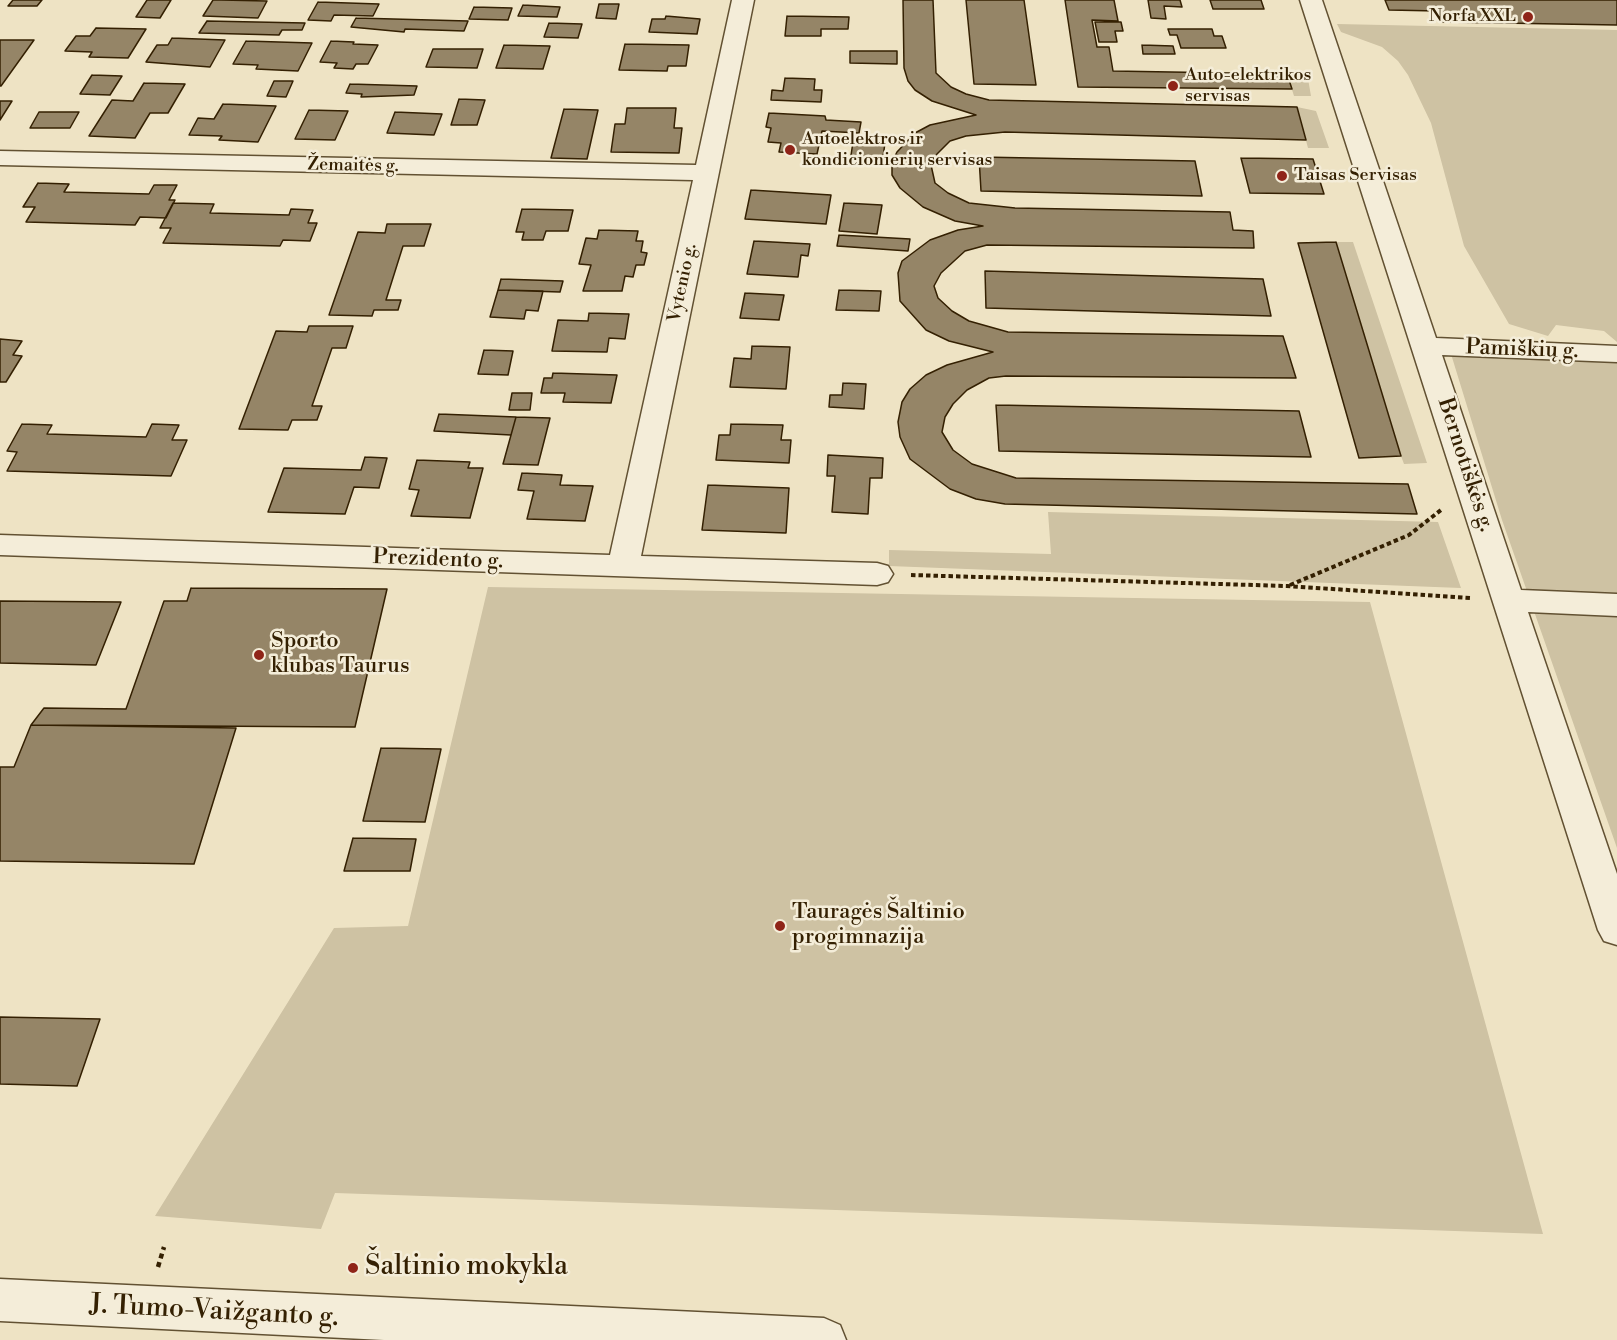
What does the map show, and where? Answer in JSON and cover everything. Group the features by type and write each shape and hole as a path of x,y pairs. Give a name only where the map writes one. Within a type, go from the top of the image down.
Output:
{"street":[{"name":"Vytenio g.","path":"623,566 743,0"},
{"name":"Bernotiškės g.","path":"1311,0 1427,346 1617,930"},
{"name":"Žemaitės g.","path":"0,158 707,173"},
{"name":"Pamiškių g.","path":"1427,346 1617,354"},
{"name":"Prezidento g.","path":"0,545 877,574"},
{"path":"1509,600 1617,605"},
{"name":"J. Tumo-Vaižganto g.","path":"0,1300 824,1340"}],"path":[{"path":"1287,586 1409,535 1448,505"},
{"path":"877,574 1287,586 1509,600"}],"shaded area":[{"path":"1337,24 1617,30 1617,342 1604,331 1556,325 1548,336 1509,324 1464,246 1431,123 1408,75 1398,61 1382,47 1341,32"},
{"path":"1307,73 1311,96 1294,96 1287,74"},
{"path":"1297,107 1316,111 1329,148 1308,148"},
{"path":"1336,242 1353,242 1427,463 1404,464"},
{"path":"1451,354 1617,360 1617,848 1502,520"},
{"path":"1048,512 1438,522 1461,588 889,566 889,550 1051,554"},
{"name":"Tauragės Šaltinio progimnazija","path":"488,587 1370,602 1543,1234 335,1193 321,1229 155,1216 334,928 408,926"}],"building":[{"path":"13,0 42,0 37,6 8,6"},
{"path":"147,0 171,0 160,18 136,17"},
{"path":"213,0 267,1 258,18 203,16"},
{"path":"903,0 933,0 936,73 951,87 966,94 989,100 1297,107 1306,140 1005,132 966,136 950,141 937,154 931,165 935,183 948,193 969,203 1015,208 1230,212 1233,230 1253,231 1254,248 987,245 965,251 941,273 934,286 938,298 952,311 969,321 1008,332 1283,336 1296,378 1006,376 989,378 967,390 953,404 945,417 942,432 953,450 972,464 1016,478 1408,484 1417,514 1005,504 976,499 950,489 910,459 900,437 898,422 902,402 910,389 926,375 947,365 993,352 949,341 926,330 900,301 898,273 902,261 930,240 958,230 983,226 955,221 923,207 900,188 892,175 892,162 897,152 915,133 930,125 976,115 932,101 915,90 908,81 904,68"},
{"path":"966,0 1024,0 1036,85 974,84"},
{"path":"1065,0 1114,0 1118,21 1092,20 1097,47 1109,47 1113,71 1287,74 1292,89 1078,87"},
{"path":"1148,0 1180,0 1182,7 1164,6 1166,19 1151,18"},
{"path":"1210,0 1261,0 1264,9 1213,9"},
{"name":"Norfa XXL","path":"1385,0 1617,0 1617,25 1442,22 1438,11 1389,10"},
{"path":"318,2 379,4 373,16 334,15 331,21 308,20"},
{"path":"599,4 619,4 616,19 596,18"},
{"path":"523,5 560,7 557,17 518,16"},
{"path":"474,7 512,8 508,20 469,19"},
{"path":"666,16 700,19 697,34 649,32 652,19 665,19"},
{"path":"787,16 849,17 848,29 821,29 821,36 785,36"},
{"path":"356,18 468,21 464,31 405,29 404,32 351,27"},
{"path":"207,21 305,23 302,30 282,30 279,35 199,33"},
{"path":"1095,22 1121,22 1123,31 1115,31 1117,42 1099,42"},
{"path":"549,23 582,24 578,38 544,37"},
{"path":"96,28 146,29 128,58 89,57 92,52 65,51 76,36 90,36"},
{"path":"1168,29 1212,29 1214,36 1222,36 1226,48 1181,48 1177,35 1170,35"},
{"path":"172,38 225,40 210,67 146,62 157,45 168,45"},
{"path":"0,40 34,40 1,86 0,86"},
{"path":"246,41 312,43 298,71 256,69 258,65 233,64"},
{"path":"331,41 378,45 368,64 356,64 353,69 334,68 337,63 320,62"},
{"path":"625,44 689,45 686,66 668,66 667,71 619,70"},
{"path":"504,45 550,46 543,69 496,68"},
{"path":"1142,45 1173,46 1175,54 1143,54"},
{"path":"433,49 483,49 477,68 426,67"},
{"path":"850,51 897,51 897,64 850,63"},
{"path":"92,75 122,76 110,95 80,94"},
{"path":"785,78 815,79 814,90 822,90 821,102 771,100 772,90 783,91"},
{"path":"274,81 293,81 286,97 267,96"},
{"path":"144,83 185,84 168,113 150,113 135,138 89,136 112,100 133,101"},
{"path":"350,84 417,86 414,95 361,97 362,94 346,93"},
{"path":"459,99 485,100 477,125 451,125"},
{"path":"0,101 12,101 0,120"},
{"path":"223,104 276,106 258,142 219,140 222,136 189,135 198,118 214,119"},
{"path":"627,108 676,108 674,128 682,128 679,153 611,152 615,124 625,124"},
{"path":"564,109 598,110 587,159 551,158"},
{"path":"309,110 348,111 335,140 295,139"},
{"path":"39,112 79,112 70,128 30,128"},
{"path":"395,112 442,114 434,135 387,133"},
{"path":"769,113 825,116 826,120 861,122 859,133 822,131 817,154 779,152 781,143 768,142 771,128 766,127"},
{"path":"853,142 885,143 882,164 850,162"},
{"path":"979,157 1195,161 1202,196 981,191"},
{"name":"Taisas Servisas","path":"1241,158 1313,159 1324,194 1250,193"},
{"path":"38,183 69,184 64,192 149,194 154,185 177,185 169,200 175,200 166,218 140,217 135,225 26,222 35,207 23,207"},
{"path":"751,190 831,195 826,224 745,219"},
{"path":"173,203 214,204 210,213 289,215 291,209 313,210 308,223 317,223 310,241 283,240 280,246 163,243 171,228 160,228"},
{"path":"844,203 882,205 877,234 839,231"},
{"path":"522,209 573,210 568,231 546,231 543,240 522,240 524,232 516,232"},
{"path":"387,224 431,224 424,246 403,246 386,300 401,300 398,310 374,310 372,316 329,315 358,232 385,233"},
{"path":"599,230 638,231 636,241 643,241 641,252 647,253 644,265 636,265 633,277 625,276 622,291 583,291 591,265 579,264 586,238 597,239"},
{"path":"839,235 910,239 908,251 837,246"},
{"path":"754,241 810,244 808,256 801,255 798,277 747,274"},
{"path":"1336,242 1401,456 1359,458 1298,243"},
{"path":"985,271 1263,279 1271,316 986,308"},
{"path":"501,279 563,281 560,292 498,290"},
{"path":"498,290 543,291 538,311 526,310 524,319 490,317"},
{"path":"839,290 881,291 879,311 836,310"},
{"path":"745,293 784,295 779,320 740,318"},
{"path":"589,313 629,314 625,339 609,338 607,352 552,351 558,320 588,321"},
{"path":"309,326 353,326 346,348 332,348 312,406 322,406 317,420 292,420 288,430 239,429 276,331 307,332"},
{"path":"0,339 22,341 13,355 22,356 6,382 0,382"},
{"path":"752,346 790,347 786,389 730,387 734,358 751,359"},
{"path":"484,350 513,351 508,375 478,374"},
{"path":"553,373 617,375 611,403 563,402 565,393 541,393 544,378 552,378"},
{"path":"843,383 866,384 864,409 829,407 830,395 842,395"},
{"path":"512,393 532,393 530,410 509,410"},
{"path":"996,405 1299,411 1311,457 999,451"},
{"path":"439,414 516,417 511,435 434,431"},
{"path":"516,417 550,418 538,465 503,464"},
{"path":"22,424 52,425 47,434 146,437 152,424 179,425 172,440 187,440 171,476 7,471 17,452 7,451"},
{"path":"731,424 783,425 781,440 791,440 789,463 716,460 719,435 730,435"},
{"path":"828,455 883,458 882,478 870,478 868,514 832,512 835,476 827,476"},
{"path":"365,457 387,458 379,488 354,487 345,514 268,512 284,468 361,470"},
{"path":"417,460 470,462 468,468 483,468 470,518 411,516 419,490 409,489"},
{"path":"522,473 562,475 560,485 593,486 585,521 527,519 534,491 518,490"},
{"path":"708,485 789,488 786,533 702,530"},
{"name":"Sporto klubas Taurus","path":"191,588 387,589 355,727 31,725 44,708 126,709 164,601 187,601"},
{"path":"0,601 121,602 96,665 0,663"},
{"path":"31,725 236,728 194,864 0,861 0,767 14,767"},
{"path":"381,748 441,749 425,822 363,821"},
{"path":"353,838 416,839 410,871 344,871"},
{"path":"0,1017 100,1019 77,1086 0,1084"}],"place":[{"name":"Norfa XXL","path":"1528,17"},
{"name":"Auto-elektrikos servisas","path":"1173,86"},
{"name":"Autoelektros ir kondicionierių servisas","path":"790,150"},
{"name":"Taisas Servisas","path":"1282,176"},
{"name":"Sporto klubas Taurus","path":"259,655"},
{"name":"Tauragės Šaltinio progimnazija","path":"780,926"},
{"name":"Šaltinio mokykla","path":"353,1268"}]}
